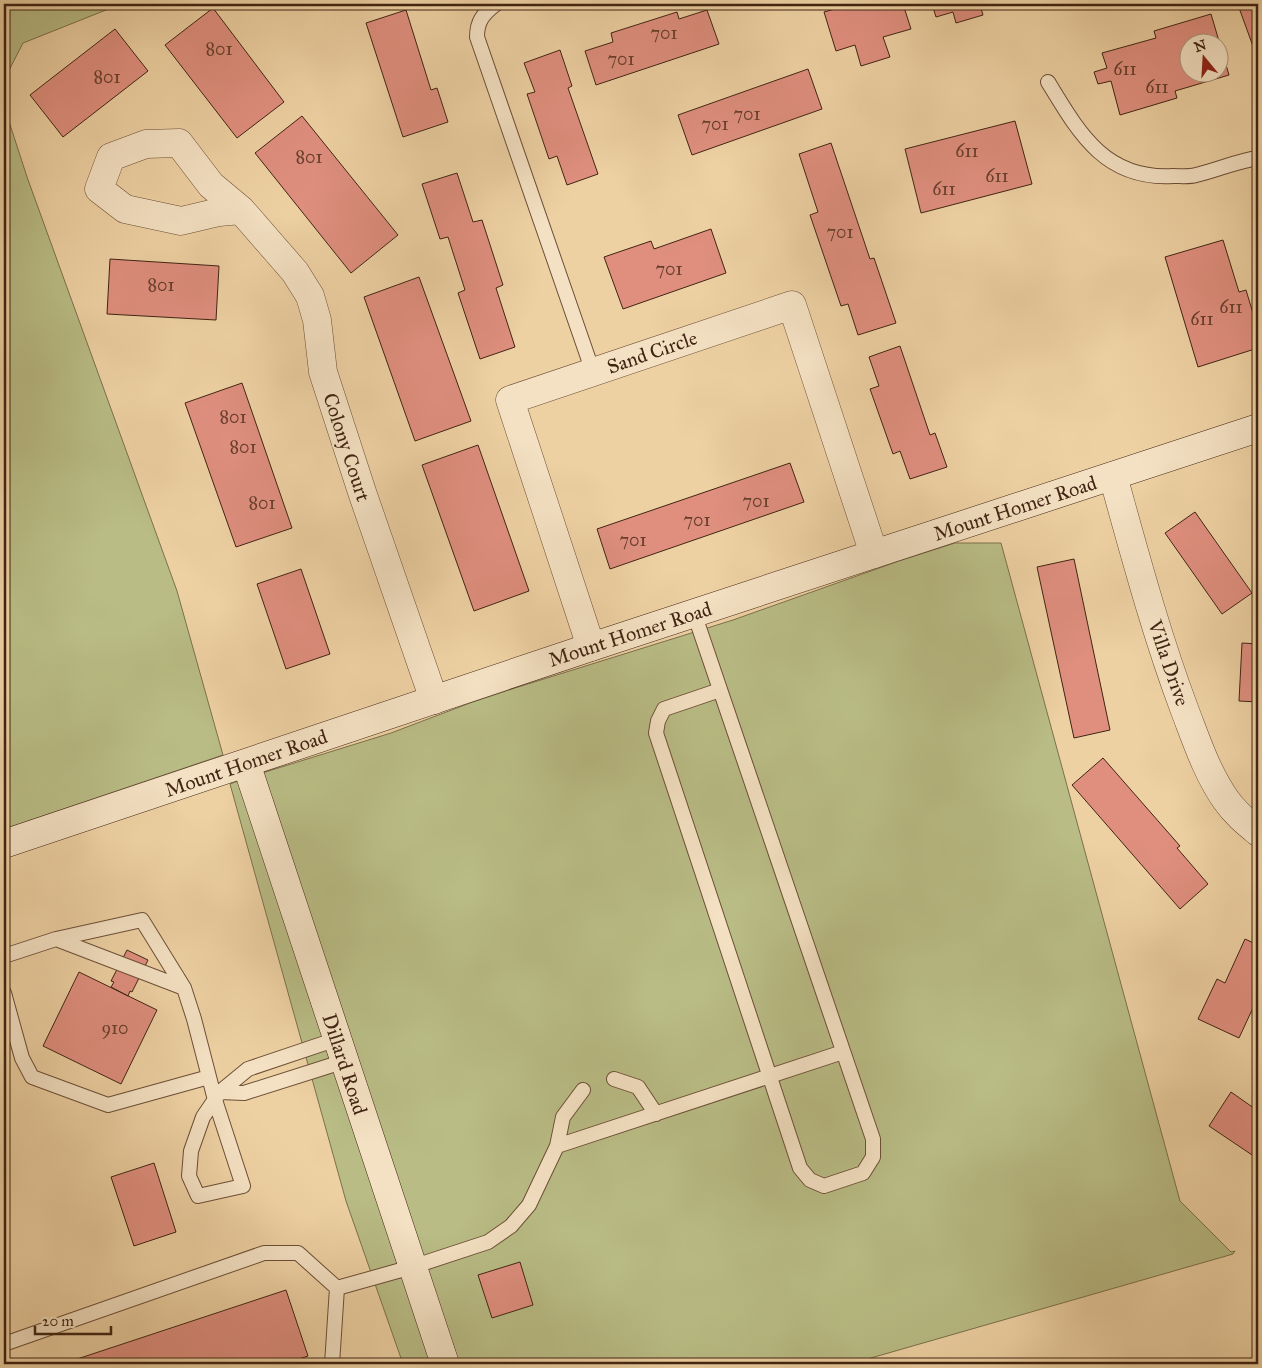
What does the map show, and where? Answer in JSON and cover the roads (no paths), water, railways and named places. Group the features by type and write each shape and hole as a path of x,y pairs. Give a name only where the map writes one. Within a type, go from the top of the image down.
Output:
{"street":[{"name":"Colony Court","path":"241,210 219,212 180,221 125,209 99,189 111,157 146,144 179,143 211,185 241,210 295,272 310,296 317,320 323,372 362,492 434,700"},
{"name":"Sand Circle","path":"591,647 510,400 792,305 874,554"},
{"name":"Mount Homer Road","path":"4,844 591,647 1258,428"},
{"name":"Villa Drive","path":"1113,476 1143,586 1173,679 1207,768 1226,800 1243,820 1258,832"},
{"name":"Dillard Road","path":"246,763 445,1364"}],"lane":[{"path":"496,4 488,10 477,25 477,37 593,372"},
{"path":"1048,82 1074,126 1094,148 1114,163 1136,173 1159,177 1194,176 1258,158"},
{"path":"694,613 872,1139 873,1157 863,1173 824,1186 810,1180 800,1168 656,733 658,721 664,709 720,690"},
{"path":"4,956 56,939 142,920 184,988 209,1077 218,1096 243,1186 198,1196 189,1176 191,1151 203,1117 218,1096 248,1069 341,1050"},
{"path":"56,939 184,988"},
{"path":"4,993 22,1058 32,1077 108,1105 209,1077"},
{"path":"218,1096 244,1093 341,1050"},
{"path":"557,1146 843,1052"},
{"path":"614,1079 638,1087 656,1114"},
{"path":"337,1288 488,1242 511,1226 529,1206 557,1146 563,1118 582,1090"},
{"path":"4,1344 264,1253 298,1253 337,1288"},
{"path":"332,1364 337,1288"}]}
